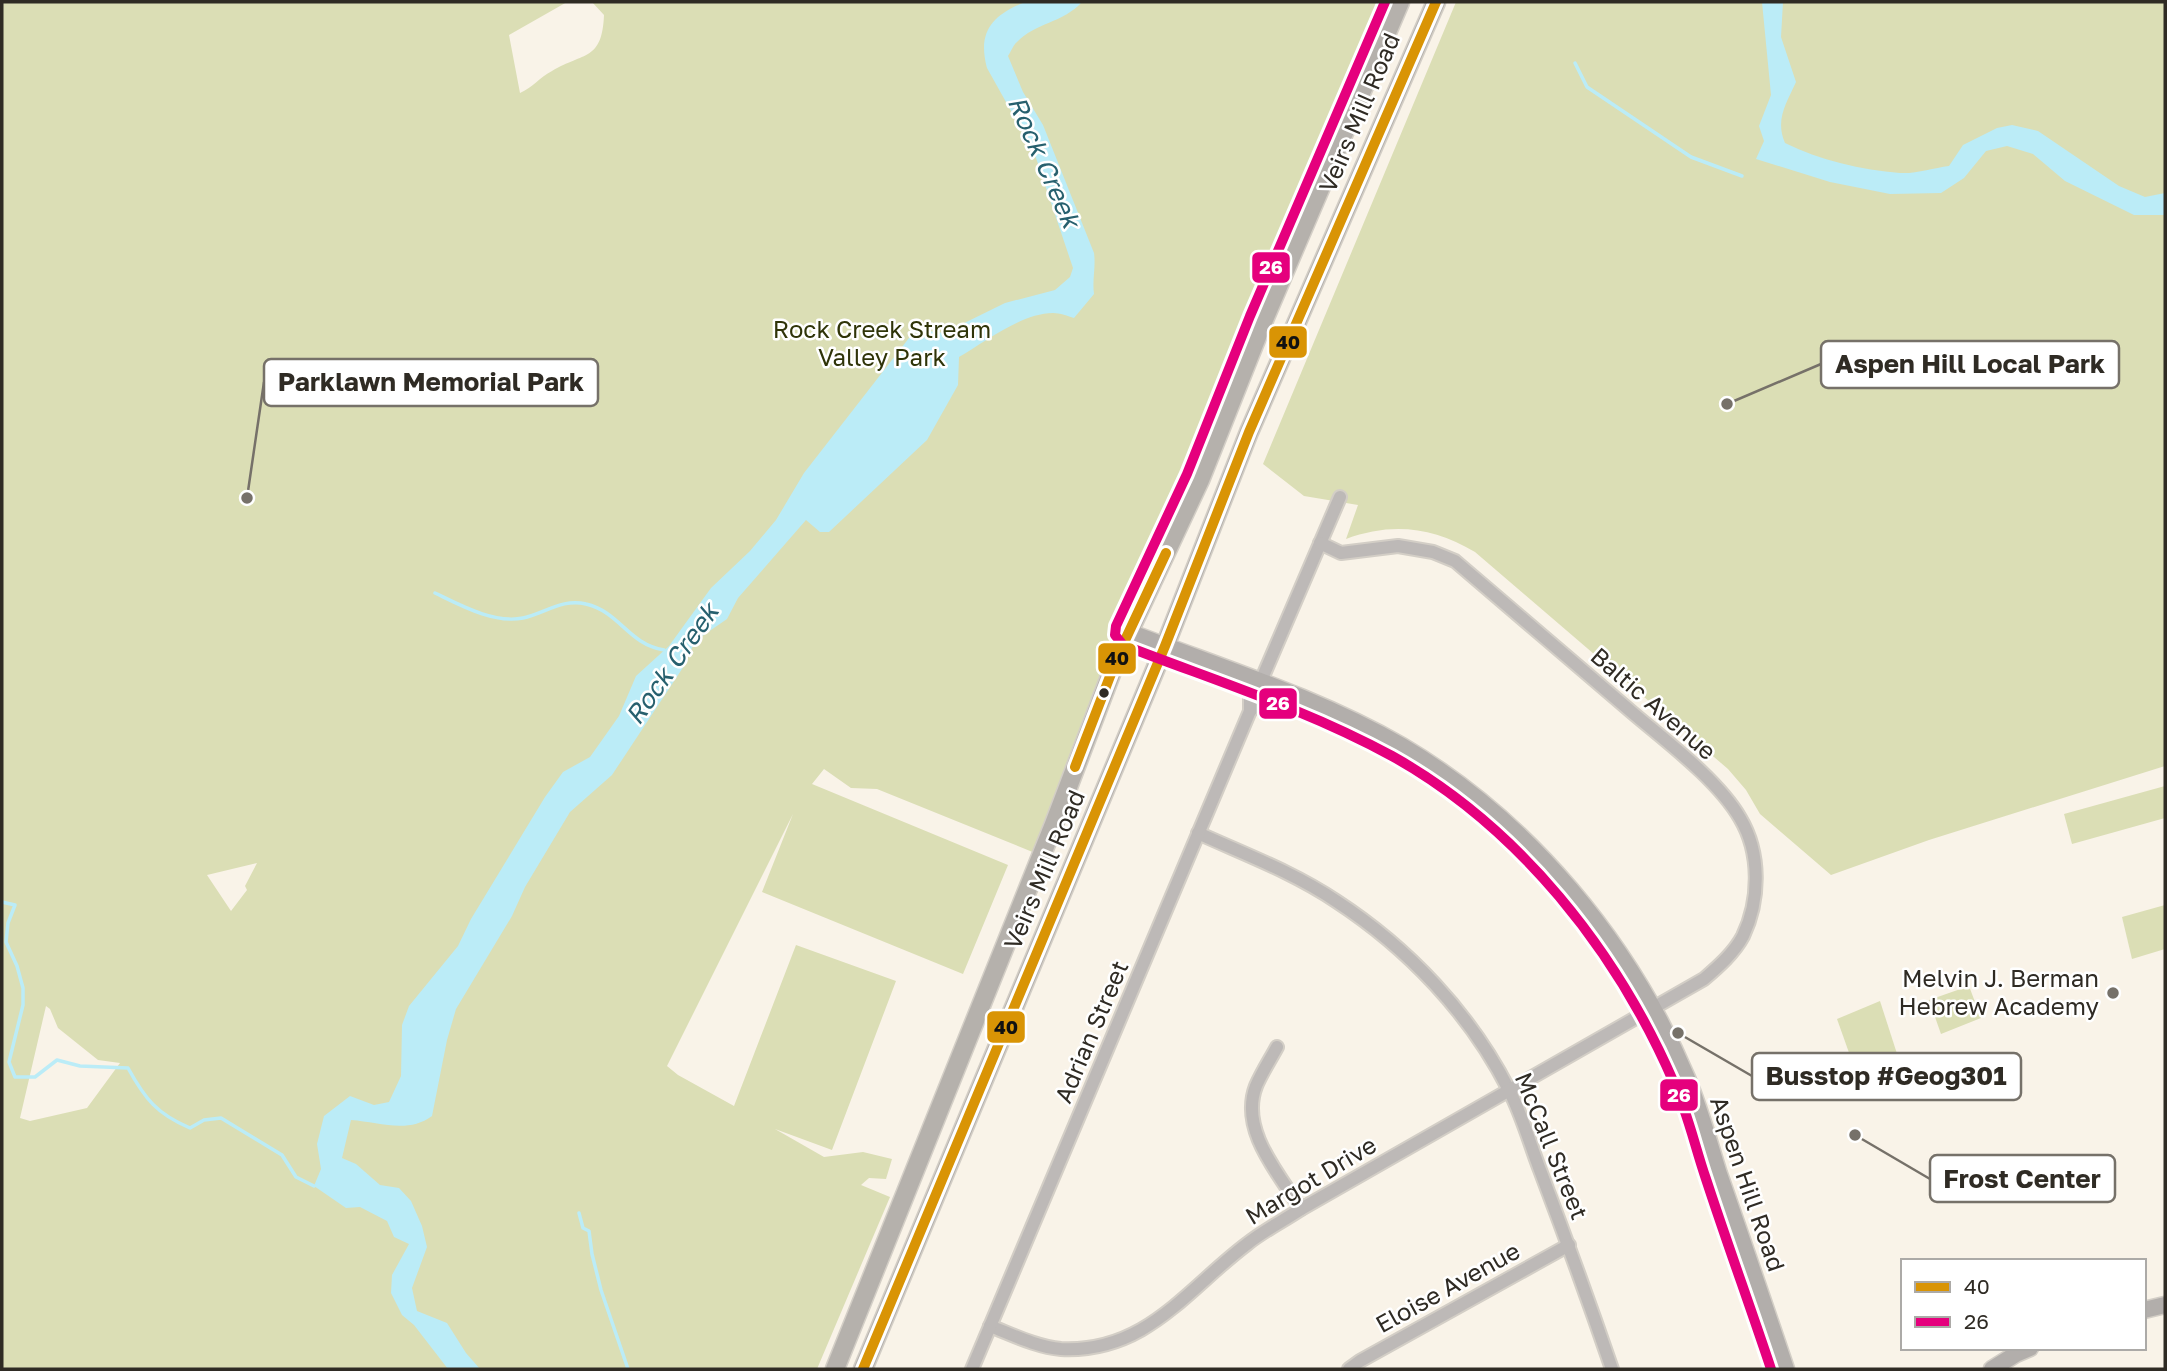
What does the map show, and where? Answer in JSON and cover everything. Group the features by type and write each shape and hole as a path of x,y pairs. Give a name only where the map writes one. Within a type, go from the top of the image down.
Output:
{"main road":[{"name":"Veirs Mill Road","path":"835,1369 1129,632 1200,480 1400,2"},
{"name":"Veirs Mill Road","path":"863,1369 1165,646 1249,432 1436,2"}],"street":[{"name":"Adrian Street","path":"972,1369 1250,711 1259,703 1262,681 1340,497"},
{"name":"Baltic Avenue","path":"1320,543 1340,553 1398,546 1433,552 1455,561 1669,743 1724,796 1742,820 1756,864 1753,910 1742,938 1725,961 1704,979 1653,1010"},
{"name":"Aspen Hill Road","path":"1129,632 1262,681 1401,746 1497,815 1538,853 1591,915 1634,975 1687,1079 1786,1369"},
{"name":"McCall Street","path":"1198,833 1298,879 1335,900 1381,933 1421,969 1454,1007 1510,1091 1569,1245 1612,1369"},
{"name":"Margot Drive","path":"990,1326 1040,1346 1061,1349 1096,1347 1125,1339 1154,1323 1248,1243 1301,1209 1653,1010"},
{"path":"1277,1047 1255,1088 1251,1120 1261,1145 1301,1209"},
{"name":"Eloise Avenue","path":"1349,1369 1569,1245"},
{"path":"2146,1310 2165,1305"},
{"path":"1995,1369 2025,1350"}],"green space":[{"name":"Rock Creek Stream Valley Park","path":"2,2 567,2 509,35 520,93 548,73 595,48 603,30 604,15 592,2 1393,2 1035,853 877,789 851,788 824,769 812,784 1008,865 963,974 762,892 793,814 667,1066 734,1106 796,945 896,981 832,1150 775,1129 824,1157 863,1152 892,1159 886,1179 869,1178 861,1185 890,1197 817,1369 2,1369","holes":["257,863 245,886 247,890 231,911 207,875","46,1006 58,1028 98,1060 120,1063 87,1108 30,1121 20,1118"]},
{"path":"1456,2 2165,2 2165,766 1929,840 1831,875 1760,814 1746,790 1728,769 1475,552 1444,537 1412,530 1380,530 1346,539 1358,505 1304,496 1263,464"},
{"path":"2165,786 2165,818 2072,844 2064,814"},
{"path":"2165,905 2165,949 2132,959 2122,917"},
{"path":"1969,986 1981,1018 1941,1034 1929,1000"},
{"path":"1880,1001 1900,1063 1858,1078 1837,1019"}],"water":[{"name":"Rock Creek","path":"1025,2 1082,2 1066,14 1024,36 1008,56 1023,92 1043,125 1094,253 1094,294 1074,318 1053,313 1029,318 1004,329 959,357 958,385 927,440 829,532 820,532 806,520 738,598 727,619 695,641 684,666 612,775 570,812 456,1009 432,1116 403,1126 351,1120 342,1158 356,1164 380,1185 399,1188 411,1201 422,1226 427,1247 412,1288 417,1311 447,1323 480,1369 448,1369 414,1325 402,1315 391,1293 392,1275 409,1244 394,1237 387,1221 360,1207 346,1208 314,1186 321,1169 317,1144 324,1116 350,1096 374,1105 389,1102 401,1076 402,1025 409,1006 458,946 471,919 545,797 563,772 590,757 619,716 636,676 669,646 711,588 750,551 776,520 804,473 909,338 928,331 944,333 1005,303 1055,290 1070,277 1073,268 1034,152 987,68 984,55 986,34 990,26 1004,13"},
{"path":"1762,2 1783,2 1781,37 1796,82 1781,119 1785,143 1856,167 1912,173 1949,166 1963,145 1997,128 2012,125 2038,131 2119,186 2145,197 2165,193 2165,215 2134,215 2065,181 2033,154 2007,146 1986,151 1964,178 1941,193 1890,194 1830,182 1756,159 1764,141 1759,126 1771,95"}],"waterway":[{"path":"1575,63 1587,87 1691,157 1742,176"},
{"name":"Rock Creek","path":"435,593 477,612 512,619 531,616 570,603 586,604 607,614 641,641 664,650"},
{"path":"2,902 15,905 8,923 6,942 23,988 23,1005 9,1062 15,1077 35,1077 57,1060 80,1066 128,1068 146,1097 169,1117 190,1128 204,1120 221,1118 282,1155 296,1177 314,1186"},
{"path":"579,1213 583,1228 589,1231 601,1290 628,1369"}],"transit line":[{"name":"26","path":"1385,2 1250,316 1187,474 1116,626 1115,635 1123,645 1293,709 1392,756 1438,785 1482,818 1522,856 1559,897 1624,986 1674,1083 1771,1369"},
{"name":"40","path":"863,1369 1165,646 1249,432 1436,2"},
{"name":"40","path":"1075,767 1119,653 1166,553"}],"place":[{"name":"Aspen Hill Local Park","path":"1727,404"},
{"name":"Parklawn Memorial Park","path":"247,498"},
{"name":"Melvin J. Berman Hebrew Academy","path":"2113,993"},
{"name":"Busstop #Geog301","path":"1678,1033"},
{"name":"Frost Center","path":"1855,1135"}]}
